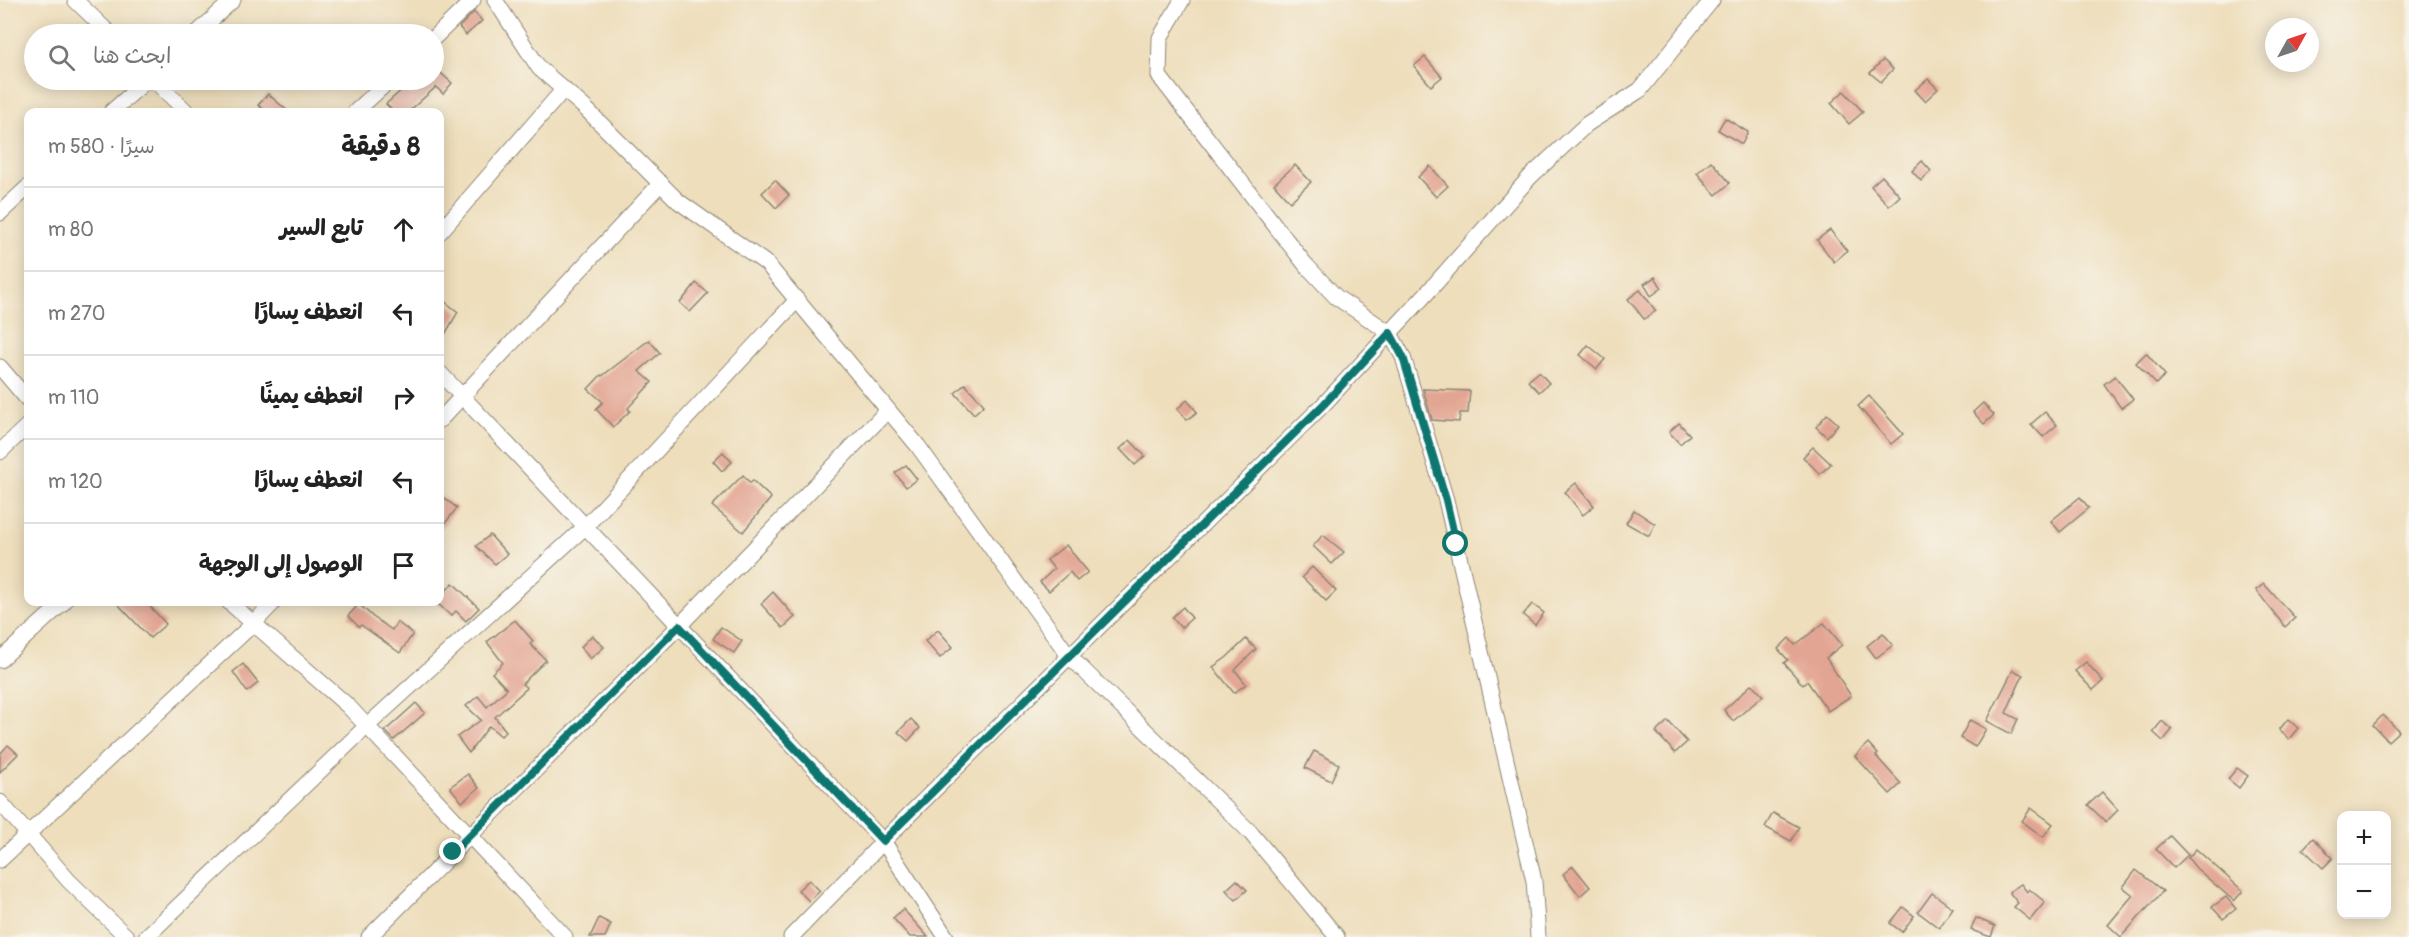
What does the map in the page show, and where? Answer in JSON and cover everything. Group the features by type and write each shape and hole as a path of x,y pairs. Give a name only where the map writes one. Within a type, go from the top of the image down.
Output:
{"street":[{"path":"75,0 100,24"},
{"path":"207,24 233,0"},
{"path":"444,28 473,0"},
{"path":"495,0 539,68 584,107 678,201 767,264 918,446 1069,656 1250,832 1337,937"},
{"path":"1182,0 1160,38 1159,76 1305,264 1336,297 1390,333 1403,357 1446,500 1533,881 1538,937"},
{"path":"791,937 883,841 1324,404 1530,177 1587,124 1640,90 1712,0"},
{"path":"444,227 564,89"},
{"path":"116,108 136,90"},
{"path":"164,90 183,108"},
{"path":"359,108 379,90"},
{"path":"444,415 661,183"},
{"path":"0,213 24,191"},
{"path":"146,937 367,726 585,526 796,300"},
{"path":"0,367 24,395"},
{"path":"444,377 883,841 946,937"},
{"path":"369,937 679,626 888,410"},
{"path":"0,452 24,430"},
{"path":"0,660 60,606"},
{"path":"234,606 348,706 565,937"},
{"path":"0,860 254,623 269,606"},
{"path":"0,802 69,880 127,937"}],"building":[{"path":"474,12 482,21 466,35 459,27"},
{"path":"1425,57 1442,77 1431,86 1414,66"},
{"path":"1883,60 1893,69 1881,82 1870,73"},
{"path":"444,76 452,83 443,94 439,90 444,90"},
{"path":"1928,79 1938,89 1925,101 1915,90"},
{"path":"402,90 433,90 412,108 390,108 386,104"},
{"path":"1844,91 1863,112 1849,124 1831,103"},
{"path":"268,94 284,108 262,108 258,105"},
{"path":"1725,118 1748,132 1742,144 1718,130"},
{"path":"1711,161 1730,183 1716,195 1697,173"},
{"path":"1922,161 1931,171 1921,181 1912,171"},
{"path":"1295,165 1311,182 1290,202 1274,184"},
{"path":"1430,166 1448,186 1436,197 1418,177"},
{"path":"1882,176 1900,196 1889,206 1871,186"},
{"path":"775,180 789,195 776,208 762,193"},
{"path":"1830,230 1847,251 1834,262 1817,240"},
{"path":"1655,277 1662,288 1651,296 1644,284"},
{"path":"696,283 708,293 690,312 680,303"},
{"path":"1640,290 1656,311 1644,319 1628,299"},
{"path":"444,301 458,312 444,336"},
{"path":"649,340 660,353 639,371 652,382 628,408 630,411 613,427 596,409 603,402 588,389 601,375"},
{"path":"1588,345 1605,359 1597,369 1580,355"},
{"path":"2146,353 2165,375 2156,384 2136,363"},
{"path":"1539,372 1549,383 1539,392 1528,381"},
{"path":"2115,376 2133,399 2121,408 2104,384"},
{"path":"965,384 984,405 974,414 955,393"},
{"path":"1423,389 1470,391 1468,413 1460,413 1459,422 1432,420"},
{"path":"1869,396 1903,434 1891,444 1858,406"},
{"path":"1187,400 1197,412 1187,420 1177,409"},
{"path":"1983,403 1994,415 1984,424 1973,412"},
{"path":"2045,412 2057,425 2043,437 2031,424"},
{"path":"1827,414 1838,424 1827,437 1816,427"},
{"path":"1679,423 1690,435 1680,444 1669,432"},
{"path":"1130,440 1145,456 1135,465 1120,449"},
{"path":"1813,447 1831,464 1820,474 1803,457"},
{"path":"723,452 732,462 722,471 713,461"},
{"path":"906,465 917,479 906,487 895,473"},
{"path":"743,475 771,498 743,532 712,506"},
{"path":"1576,483 1594,506 1583,515 1565,492"},
{"path":"2080,497 2089,508 2060,532 2051,521"},
{"path":"444,498 457,508 444,525"},
{"path":"1634,510 1655,524 1649,536 1626,523"},
{"path":"490,535 507,554 495,564 476,546"},
{"path":"1323,535 1344,552 1332,564 1313,546"},
{"path":"1066,545 1088,572 1077,581 1070,572 1049,591 1040,582 1054,569 1047,560"},
{"path":"1312,567 1336,591 1326,601 1302,577"},
{"path":"453,583 479,608 466,621 456,611 451,616 440,606 444,606 444,593"},
{"path":"2264,584 2295,618 2285,627 2256,590"},
{"path":"773,592 795,617 783,628 761,604"},
{"path":"1532,604 1544,613 1535,625 1523,615"},
{"path":"120,606 150,606 166,624 150,638"},
{"path":"357,606 361,606 392,630 397,622 413,634 400,653 361,625 359,627 348,616"},
{"path":"1183,607 1192,618 1181,628 1172,617"},
{"path":"515,620 533,641 530,644 546,660 522,684 527,688 495,717 506,731 501,736 489,726 469,753 457,737 481,720 466,706 478,696 487,707 507,689 492,673 503,663 487,642"},
{"path":"1824,623 1842,645 1826,658 1851,696 1828,711 1807,681 1803,685 1784,663 1788,660 1778,649 1789,638 1795,645"},
{"path":"721,627 742,641 734,653 713,639"},
{"path":"938,630 953,647 940,658 925,641"},
{"path":"1883,633 1893,645 1876,658 1867,646"},
{"path":"592,635 604,647 590,659 581,647"},
{"path":"1246,639 1256,649 1235,670 1246,684 1234,693 1213,667"},
{"path":"2086,662 2103,681 2093,690 2075,671"},
{"path":"243,664 258,683 247,692 233,672"},
{"path":"2013,670 2023,675 2006,713 2018,719 2011,734 1987,721"},
{"path":"1752,684 1763,696 1733,721 1724,710"},
{"path":"416,703 425,713 394,740 385,731"},
{"path":"2383,715 2399,731 2388,741 2373,725"},
{"path":"911,719 920,728 908,741 898,732"},
{"path":"2288,719 2298,728 2289,739 2279,730"},
{"path":"1970,720 1986,729 1975,747 1960,738"},
{"path":"1668,721 1687,742 1675,753 1656,732"},
{"path":"2162,721 2172,730 2163,741 2153,732"},
{"path":"1868,743 1878,754 1876,756 1901,784 1890,794 1855,756"},
{"path":"8,745 18,754 0,772 0,754"},
{"path":"1314,751 1339,764 1331,781 1305,768"},
{"path":"2237,768 2248,776 2239,788 2228,779"},
{"path":"468,774 479,788 462,802 450,787"},
{"path":"2102,792 2118,810 2106,822 2088,805"},
{"path":"2031,808 2053,824 2043,837 2022,821"},
{"path":"1773,813 1799,827 1791,841 1765,827"},
{"path":"2170,836 2188,855 2174,868 2156,849"},
{"path":"2313,838 2333,858 2323,868 2303,849"},
{"path":"2196,849 2243,891 2234,901 2196,868 2188,858"},
{"path":"1573,866 1590,887 1580,896 1563,874"},
{"path":"2136,870 2163,891 2121,937 2108,925 2133,895 2123,887"},
{"path":"809,880 820,891 809,901 798,890"},
{"path":"1237,880 1247,890 1236,900 1226,890"},
{"path":"2021,884 2027,892 2029,889 2045,902 2030,920 2014,907 2018,903 2009,892"},
{"path":"1932,893 1953,908 1939,928 1918,912"},
{"path":"2226,897 2236,909 2223,919 2212,907"},
{"path":"1903,907 1914,916 1902,932 1890,923"},
{"path":"903,909 928,937 910,937 893,918"},
{"path":"599,918 611,924 605,937 590,937"},
{"path":"1976,918 1995,926 1991,937 1971,930"}],"route":[{"path":"453,852 679,626 883,841 1324,404 1390,333 1403,357 1446,500 1456,544"}]}
